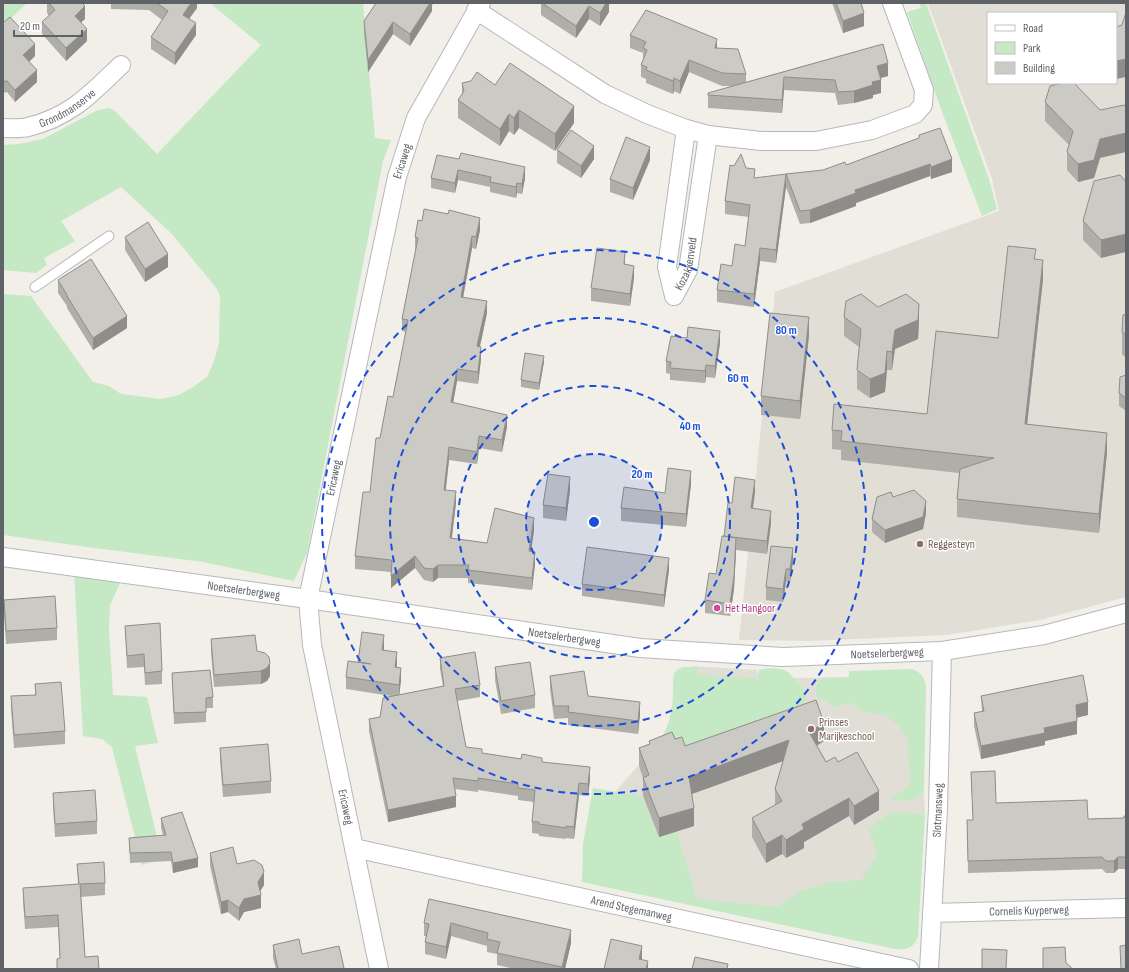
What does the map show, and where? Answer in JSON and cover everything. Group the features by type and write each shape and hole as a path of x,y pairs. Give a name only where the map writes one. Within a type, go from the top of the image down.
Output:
{"street":[{"path":"479,6 605,94 646,114 686,129 708,135 761,141 816,141 872,130 915,114 924,105 924,90 892,3"},
{"name":"Ericaweg","path":"379,969 312,645 308,599 397,177 416,118 479,6"},
{"name":"Grondmanserve","path":"3,128 26,127 56,118 82,102 121,65"},
{"name":"Kozakkenveld","path":"686,129 667,267 674,296 688,270 708,135"},
{"name":"Noetselerbergweg","path":"3,557 308,599 640,648 783,657 942,651 1044,635 1126,613"},
{"name":"Slotmansweg","path":"929,969 938,809 942,651"},
{"name":"Arend Stegemanweg","path":"354,848 909,969"},
{"name":"Cornelis Kuyperweg","path":"932,914 1126,908"}],"lane":[{"path":"36,287 109,236"}],"shaded area":[{"path":"928,3 1126,3 1126,597 1040,620 947,635 810,641 739,640 775,292 999,211 992,179"},
{"path":"691,666 757,670 758,678 907,677 916,798 924,792 925,814 914,814 901,943 616,881 592,818 638,766 674,743"}],"green space":[{"path":"3,3 27,3 3,26"},
{"path":"210,3 363,3 375,138 391,140 383,161 307,553 294,581 203,562 3,535 3,294 31,296 93,382 109,386 121,394 161,399 179,395 207,377 213,364 219,343 220,296 217,289 172,234 121,187 61,221 75,241 44,258 47,265 36,273 3,270 3,145 19,144 43,139 98,110 108,108 114,110 157,154 261,45"},
{"path":"919,3 926,3 989,179 997,209 982,216 942,112 907,12 921,8"},
{"path":"74,571 123,577 110,605 109,630 113,695 147,697 158,743 135,746 162,858 142,865 112,747 102,739 83,736"},
{"path":"684,667 698,667 698,675 757,678 759,670 770,668 785,670 805,692 805,704 801,712 677,754 657,748 670,717 673,702 674,674 678,669"},
{"path":"912,669 922,675 926,686 924,792 916,799 895,801 892,797 910,785 908,739 898,725 885,715 864,712 850,702 834,707 824,699 818,699 816,688 822,678 849,677 849,671"},
{"path":"593,788 641,796 659,837 677,832 697,899 777,907 799,892 824,883 861,880 877,855 869,829 890,812 925,814 918,936 912,946 903,949 895,949 582,882 583,844"}],"building":[{"path":"49,3 82,3 85,6 75,16 87,29 66,48 42,22 55,10"},
{"path":"157,3 191,3 183,15 196,23 175,53 151,37 168,11"},
{"path":"376,3 430,3 410,34 393,22 368,60 364,21"},
{"path":"542,3 606,3 600,13 589,6 576,26"},
{"path":"836,3 861,3 864,13 843,21"},
{"path":"646,10 717,39 715,48 738,49 746,74 722,73 689,60 680,81 674,78 673,81 646,70 647,67 641,65 647,50 643,48 646,42 630,35"},
{"path":"1126,12 1126,59 1117,61 1117,27 1122,25"},
{"path":"10,17 35,44 23,55 37,70 15,90 7,81 3,81 3,23"},
{"path":"883,44 888,63 877,66 881,80 872,82 873,85 854,91 838,92 835,80 784,77 782,100 708,95 708,93"},
{"path":"510,63 574,106 555,134 519,110 514,118 509,114 500,129 458,100 464,91 462,83 471,81 477,72 495,85"},
{"path":"1059,84 1075,84 1100,110 1124,105 1126,107 1126,133 1100,139 1094,160 1078,164 1067,152 1073,131 1045,102 1050,86"},
{"path":"940,128 952,159 931,167 930,164 855,190 856,193 810,210 800,211 786,174 823,170 845,162 846,165 919,138 919,135"},
{"path":"571,130 594,146 581,166 557,150"},
{"path":"626,137 650,147 633,188 610,179"},
{"path":"461,153 525,167 522,184 517,183 516,187 490,182 491,177 458,170 455,183 431,178 437,155 459,159"},
{"path":"741,154 746,168 755,169 754,178 786,174 776,250 760,248 754,294 717,290 721,264 732,266 735,244 745,246 750,205 725,201 730,165 734,166"},
{"path":"1120,175 1126,182 1126,234 1101,240 1083,221 1094,181"},
{"path":"424,209 448,214 449,210 480,218 476,237 472,236 461,297 487,301 477,346 481,347 478,372 457,369 451,402 507,415 502,440 479,436 477,452 449,447 444,490 456,491 450,538 487,543 495,508 534,518 529,551 535,552 532,578 468,570 469,565 438,565 433,569 424,568 415,556 391,576 391,560 355,556 363,492 370,492 376,438 380,438 388,396 393,397 408,320 402,319 418,238 415,237 418,220 422,221"},
{"path":"148,222 168,254 145,269 125,237"},
{"path":"1008,246 1036,249 1034,259 1043,260 1025,424 1107,433 1099,514 957,499 960,469 994,458 841,441 842,431 832,430 834,404 927,414 936,331 998,338"},
{"path":"597,248 625,252 624,264 634,266 630,294 591,288"},
{"path":"91,259 127,316 93,338 58,280"},
{"path":"861,294 878,307 906,294 919,304 918,320 895,330 892,352 887,351 885,373 870,379 857,370 861,329 844,317 846,301"},
{"path":"770,313 809,317 800,401 761,396"},
{"path":"1126,314 1126,335 1122,332 1123,315"},
{"path":"688,327 720,331 715,366 706,365 705,371 670,368 671,362 666,361 671,336 687,338"},
{"path":"525,353 544,356 539,383 521,380"},
{"path":"1126,375 1126,398 1119,393 1120,377"},
{"path":"668,468 691,471 686,514 621,508 624,487 665,493"},
{"path":"548,474 570,477 566,508 543,505"},
{"path":"735,477 755,480 751,508 771,511 767,541 724,536 728,503 732,503"},
{"path":"914,490 926,501 923,517 885,530 872,519 877,497 891,492 893,497"},
{"path":"722,536 736,538 734,576 730,604 705,600 709,573 716,574"},
{"path":"771,546 793,548 790,569 786,569 783,589 766,587"},
{"path":"587,547 669,558 664,595 582,584"},
{"path":"55,596 57,628 6,631 4,600"},
{"path":"160,623 162,671 145,673 144,654 127,656 125,626"},
{"path":"362,632 384,635 382,650 397,652 395,667 401,668 399,685 346,677 348,661 371,664 358,662"},
{"path":"255,635 257,651 265,653 269,657 270,663 267,668 261,671 214,675 211,639"},
{"path":"475,652 480,685 455,689 466,747 482,749 482,753 521,759 522,754 542,758 542,762 590,767 588,784 579,783 574,827 566,826 566,828 539,824 539,822 532,822 535,790 518,788 518,784 478,778 478,781 453,778 456,796 388,810 369,719 380,717 383,698 444,686 440,658"},
{"path":"530,662 535,695 501,701 495,667"},
{"path":"210,670 213,697 206,698 206,712 174,713 172,673"},
{"path":"584,671 588,696 640,702 638,721 568,712 569,706 554,706 550,676"},
{"path":"1083,675 1088,702 1076,705 1077,721 1044,728 1045,733 981,746 974,713 984,711 981,696"},
{"path":"61,682 65,731 14,735 11,696 36,695 35,684"},
{"path":"816,700 824,723 809,732 826,762 835,757 838,762 857,752 879,791 854,806 849,798 802,824 804,829 786,840 782,835 766,844 752,818 782,801 775,789 789,740 689,777 694,808 659,818 643,778 649,775 639,748 650,744 649,741 672,732 675,739 682,737 685,746"},
{"path":"268,744 271,781 223,785 220,748"},
{"path":"995,771 996,803 1087,800 1088,819 1124,818 1124,816 1126,816 1126,857 1118,857 1114,861 1106,861 1102,857 968,861 967,820 973,820 971,772"},
{"path":"95,790 97,821 55,824 53,793"},
{"path":"182,812 198,858 173,863 171,852 130,853 129,838 166,835 161,818"},
{"path":"233,847 237,864 254,860 262,865 264,872 258,882 261,895 244,899 239,908 228,900 221,902 210,853"},
{"path":"104,862 105,883 80,884 85,957 98,956 99,969 57,969 57,959 60,958 58,915 25,917 23,888 79,884 77,864"},
{"path":"429,899 571,930 562,967 497,953 500,942 487,939 488,933 451,923 446,947 425,942 429,924 424,923"},
{"path":"299,939 302,954 339,946 344,968 278,969 273,945"},
{"path":"611,939 642,946 639,959 648,961 646,969 604,969"},
{"path":"1126,945 1126,969 1121,969 1120,946"},
{"path":"1065,947 1066,963 1071,967 1071,969 1043,969 1043,948"},
{"path":"982,949 1007,950 1006,969 982,969"},
{"path":"695,957 728,964 727,969 692,969"}],"place":[{"name":"Reggesteyn","path":"920,544"},
{"name":"Het Hangoor","path":"717,608"},
{"name":"Prinses Marijkeschool","path":"811,729"}]}
